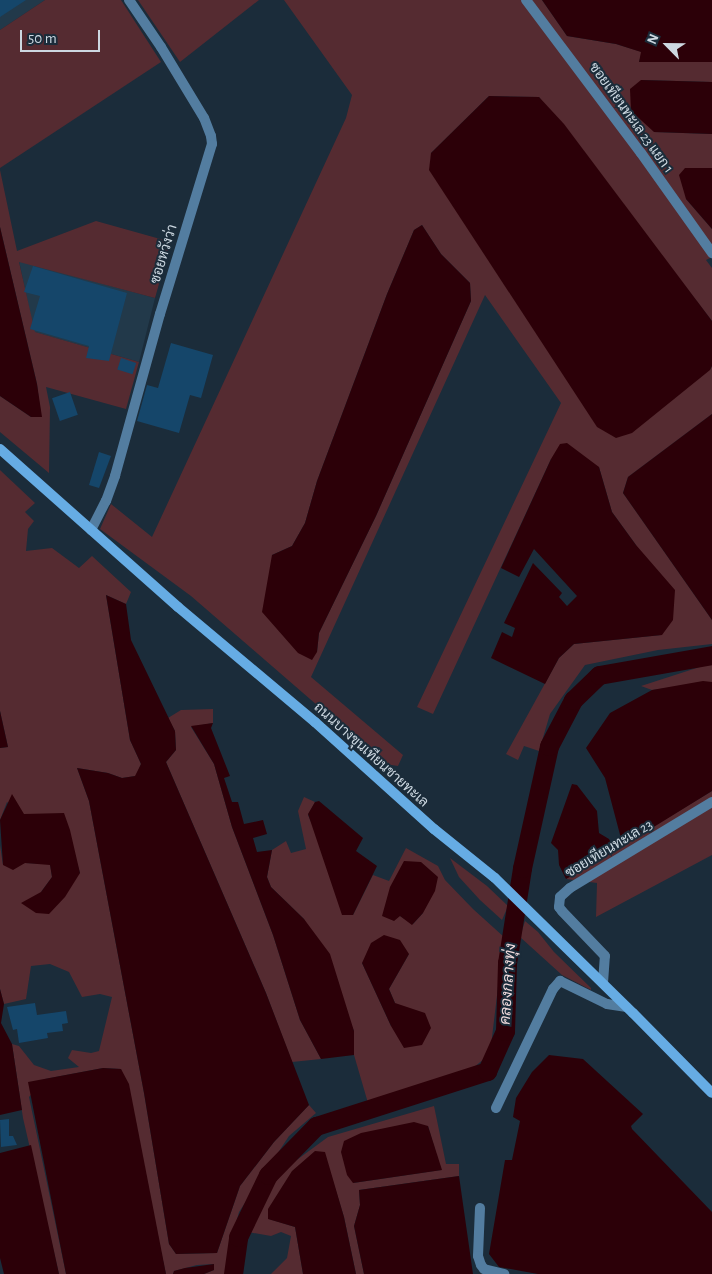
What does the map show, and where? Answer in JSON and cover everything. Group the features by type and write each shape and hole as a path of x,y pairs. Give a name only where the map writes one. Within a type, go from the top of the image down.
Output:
{"main road":[{"name":"ถนนบางขุนเทียนชายทะเล","path":"0,449 178,607 315,722 434,829 495,878 603,982 712,1093"}],"street":[{"name":"ซอยหวังว่า","path":"91,530 106,501 115,476 160,314 212,144 204,118 161,47 129,0"},
{"name":"ซอยเทียนทะเล 23 แยก 1","path":"526,0 641,153 712,253"},
{"name":"ซอยเทียนทะเล 23","path":"603,982 605,956 562,912 560,897 570,888 712,802"},
{"path":"496,1108 553,989 560,981 607,1004 627,1007"},
{"path":"480,1208 478,1256 480,1265 484,1269 504,1274"}],"shaded area":[{"path":"0,0 45,0 0,30"},
{"path":"45,0 121,0 161,62 0,168 0,30"},
{"path":"138,0 259,0 180,62"},
{"path":"284,0 542,0 567,36 616,44 642,52 639,62 712,62 712,82 641,80 654,132 712,134 712,168 685,168 686,199 712,229 712,257 706,260 712,268 712,321 539,97 489,96 431,153 710,370 712,366 712,414 628,477 623,493 712,620 712,644 658,650 585,665 550,714 539,751 524,746 518,760 506,754 559,658 574,644 661,635 636,545 612,512 599,467 551,459 433,714 417,707 561,403 485,295 311,677 403,755 398,766 385,764 191,596 100,529 111,504 152,537 346,118 352,95","holes":["422,225 441,254 470,283 471,301 376,516 319,633 317,652 272,555 292,546 305,523 317,481 387,294 414,230"]},
{"path":"542,0 712,0 712,62 639,62 641,52 616,44 567,36"},
{"path":"641,80 712,82 712,134 654,132 631,111 630,89"},
{"path":"489,96 539,97 564,124 712,321 712,366 710,370 632,433 616,438 597,427 429,170 431,153"},
{"path":"685,168 712,168 712,229 686,199 679,175"},
{"path":"0,170 17,251 96,221 171,242 155,298 19,262 35,332 139,362 126,409 46,387 50,407 49,473 0,432 0,396 31,417 41,417 37,384 0,227"},
{"path":"422,225 441,254 470,283 471,301 376,516 319,633 317,652 312,660 298,653 262,612 272,555 292,546 305,523 317,481 387,294 414,230"},
{"path":"0,227 37,384 42,417 31,417 0,396"},
{"path":"19,261 155,298 139,362 34,332"},
{"path":"712,414 712,620 623,493 628,477"},
{"path":"567,443 599,467 612,512 636,545 675,590 673,620 662,635 574,644 559,658 545,684 491,658 502,632 512,637 515,628 504,623 533,563 562,593 559,597 567,606 577,596 534,549 519,577 501,568 551,459 560,444"},
{"path":"0,470 35,503 25,512 34,521 28,529 26,551 52,548 79,568 92,556 131,592 126,604 106,595 130,740 141,764 136,776 122,778 108,773 77,768 89,801 144,1093 169,1244 176,1254 217,1253 240,1186 274,1142 309,1105 316,1113 289,1136 239,1212 228,1252 225,1274 204,1274 214,1270 214,1264 197,1265 174,1271 173,1274 166,1274 121,1069 103,1068 45,1079 29,1097 66,1274 59,1274 23,1118 12,1044 19,1046 34,1065 51,1071 79,1067 68,1058 72,1050 91,1053 99,1051 112,997 100,994 82,997 69,972 50,964 31,966 26,999 4,1004 0,989 0,845 3,865 25,863 50,864 52,877 41,892 80,873 74,853 45,815 24,815 7,802 0,820 0,748 8,747 0,711"},
{"path":"106,595 126,604 131,640 175,731 176,750 166,762 266,993 309,1105 274,1142 240,1186 217,1253 176,1254 169,1244 144,1093 89,801 77,768 108,773 122,778 135,776 141,764 130,740"},
{"path":"712,663 712,682 652,690 641,686"},
{"path":"703,681 712,682 712,791 623,846 605,778 586,748 610,713 652,690"},
{"path":"213,709 213,723 191,727 214,764 232,827 273,935 300,1020 321,1059 292,1062 266,993 166,762 176,750 175,731 168,718 181,710"},
{"path":"0,711 8,747 0,748"},
{"path":"213,723 211,728 230,776 224,778 232,802 238,802 244,824 263,820 267,834 253,838 257,852 272,850 267,877 271,887 304,919 330,954 354,1031 354,1055 321,1059 300,1020 273,935 232,827 214,764 191,726"},
{"path":"572,784 577,785 597,811 599,833 609,839 615,851 566,879 559,865 558,850 551,843"},
{"path":"712,791 712,855 596,917 597,883 566,879"},
{"path":"12,794 24,814 64,813 70,830 80,873 65,897 49,914 36,913 21,903 41,892 52,877 50,865 25,863 13,870 3,865 0,820"},
{"path":"304,797 315,802 308,815 353,915 373,875 389,881 406,848 438,866 445,880 504,937 490,1054 473,1068 368,1103 354,1055 354,1031 304,919 271,887 267,877 272,850 286,841 291,853 306,849 298,811","holes":["423,913 413,924 400,916","409,954 389,989 395,1003 391,1026 362,963"]},
{"path":"319,801 363,838 356,851 377,866 353,915 342,915 308,814 315,802"},
{"path":"450,858 487,886 508,906 502,920 459,877"},
{"path":"404,861 421,862 438,877 435,891 423,913 412,925 400,916 394,921 382,916 390,887"},
{"path":"525,921 538,932 554,952 591,990 562,975 520,937"},
{"path":"384,935 400,940 409,954 389,989 395,1003 425,1013 431,1028 422,1045 404,1048 391,1026 362,963 371,943"},
{"path":"0,989 4,1004 1,1023 12,1044 22,1110 0,1115"},
{"path":"549,1055 583,1059 643,1114 631,1126 632,1129 712,1212 712,1274 538,1274 499,1267 489,1254 505,1160 512,1160 520,1121 513,1117 516,1098 532,1072"},
{"path":"103,1068 121,1069 129,1084 166,1274 66,1274 28,1082"},
{"path":"434,1106 446,1164 459,1164 459,1176 359,1190 360,1205 354,1226 364,1274 356,1274 344,1217 324,1152 269,1219 295,1227 303,1274 271,1274 287,1258 291,1236 281,1232 271,1236 248,1232 258,1207 283,1170 328,1137","holes":["428,1126 441,1170 353,1183"]},
{"path":"414,1122 428,1126 442,1170 353,1183 347,1175 341,1152 344,1141 361,1133"},
{"path":"31,1145 59,1274 4,1274 0,1258 0,1153"},
{"path":"315,1151 325,1152 344,1217 356,1274 303,1274 295,1227 268,1219 268,1209 292,1171"},
{"path":"459,1176 473,1274 364,1274 354,1226 360,1205 359,1190"},
{"path":"214,1264 214,1270 204,1274 173,1274 174,1271 185,1268"}],"building":[{"path":"0,0 26,0 0,17"},
{"path":"33,266 127,293 109,361 86,358 89,346 30,329 40,296 24,292"},
{"path":"171,343 213,355 201,398 190,395 179,433 137,421 147,385 158,388"},
{"path":"121,358 136,363 133,374 117,369"},
{"path":"70,392 78,415 60,421 52,398"},
{"path":"99,452 111,456 99,488 89,485"},
{"path":"35,1003 37,1015 66,1011 68,1023 62,1024 63,1031 47,1033 48,1038 19,1043 17,1029 13,1030 7,1007"},
{"path":"9,1119 9,1136 13,1136 17,1145 1,1147 0,1120"}],"waterway":[{"name":"คลองกลางทุ่ง","path":"233,1274 238,1237 268,1175 316,1126 487,1071 505,1031 507,963 522,868 549,746 573,700 599,675 712,655"}]}
